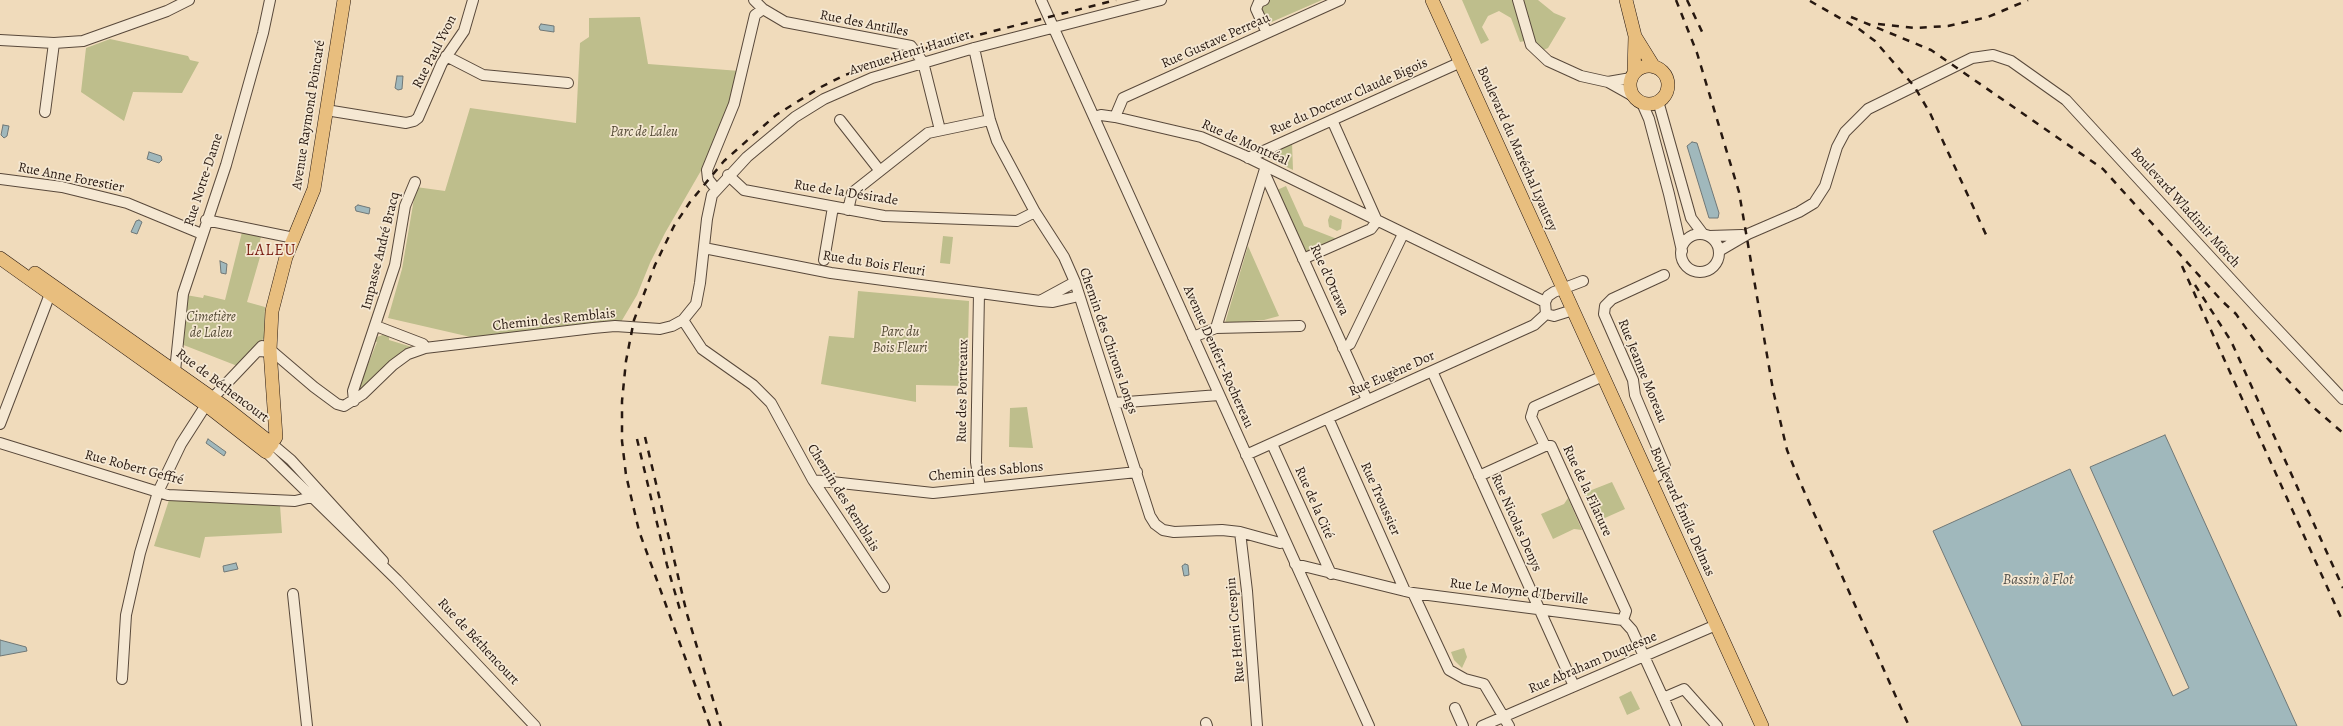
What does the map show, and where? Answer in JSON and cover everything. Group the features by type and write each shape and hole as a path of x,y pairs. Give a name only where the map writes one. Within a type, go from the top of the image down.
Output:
{"main road":[{"name":"Avenue Raymond Poincaré","path":"269,448 276,437 276,427 266,346 272,311 286,257 314,189 344,0"},
{"name":"Boulevard du Maréchal Lyautey","path":"1432,0 1573,310"},
{"path":"1626,0 1635,36 1633,75 1630,90 1637,99 1647,104 1658,101 1663,97 1667,86 1664,74 1654,67 1635,36"},
{"path":"1633,75 1641,68 1654,67"},
{"name":"Rue de Béthencourt","path":"0,248 175,371 209,401 269,448"},
{"name":"Rue de Béthencourt","path":"0,258 50,294 209,401"},
{"name":"Boulevard Émile Delmas","path":"1573,310 1762,726"}],"street":[{"path":"0,40 54,43 83,41 167,11 189,0"},
{"name":"Rue Notre-Dame","path":"175,371 183,294 206,220 226,165 263,33 270,0"},
{"name":"Rue Paul Yvon","path":"326,110 406,123 414,121 418,118 446,56 464,31 473,0"},
{"name":"Rue des Antilles","path":"754,0 763,9 785,22 911,46 923,62"},
{"name":"Avenue Denfert-Rochereau","path":"1041,0 1369,726"},
{"name":"Avenue Henri Hautier","path":"683,320 697,300 708,209 716,189 728,175 766,139 795,117 824,99 872,78 974,48 1161,0"},
{"path":"1264,0 1257,4 1256,9 1267,33"},
{"path":"1518,0 1531,45 1548,61 1581,76 1608,82 1637,99 1648,119 1669,194 1682,251"},
{"name":"Rue Gustave Perreau","path":"1115,117 1123,98 1337,1"},
{"path":"716,189 708,179 707,170 734,104 755,15 763,9"},
{"path":"45,112 54,43"},
{"name":"Chemin des Chirons Longs","path":"974,48 990,120 997,141 1035,212 1064,257 1075,282 1150,516 1155,524 1163,530 1191,533 1222,530 1240,532 1280,543 1285,542"},
{"name":"Boulevard Wladimir Mörch","path":"1748,234 1799,212 1814,202 1825,186 1837,147 1845,132 1868,109 1972,58 1993,55 2012,61 2066,100 2343,399"},
{"path":"446,56 483,76 568,83"},
{"path":"923,62 940,130"},
{"name":"Rue du Docteur Claude Bigois","path":"1248,158 1461,62"},
{"path":"1608,82 1633,75"},
{"path":"1658,101 1691,218 1706,235 1717,245 1719,251 1714,265 1705,271 1688,267 1682,257 1682,251 1683,245 1691,236 1706,235 1732,236 1748,234"},
{"name":"Rue de Montréal","path":"1094,117 1101,115 1115,117 1201,137 1248,158 1265,169 1545,302"},
{"path":"840,120 880,171"},
{"path":"848,210 852,193 928,134 940,130 990,120"},
{"path":"1303,259 1371,229 1377,221 1332,120"},
{"path":"1216,328 1265,169"},
{"name":"Rue d'Ottawa","path":"1265,169 1303,259 1367,400"},
{"name":"Rue de la Désirade","path":"728,175 744,190 884,216 1018,221 1035,212"},
{"name":"Rue Anne Forestier","path":"0,179 62,187 127,203 202,234"},
{"name":"Impasse André Bracq","path":"354,401 354,390 395,265 405,206 414,182"},
{"path":"824,260 833,207"},
{"path":"206,220 294,238"},
{"path":"1344,348 1350,344 1403,234"},
{"path":"1719,251 1748,234"},
{"name":"Rue du Bois Fleuri","path":"704,248 831,273 1040,301 1053,302 1080,296"},
{"name":"Rue Jeanne Moreau","path":"1650,480 1662,473 1665,466 1635,395 1633,380 1604,314 1605,306 1612,299 1664,275"},
{"path":"1573,310 1554,316 1546,314 1545,302 1548,296 1563,288 1583,281"},
{"path":"1040,301 1075,282"},
{"name":"Rue des Portreaux","path":"979,293 976,462 980,488"},
{"path":"0,424 50,294"},
{"name":"Rue Eugène Dor","path":"1246,455 1534,325 1546,314"},
{"name":"Chemin des Remblais","path":"354,401 393,365 408,354 425,348 615,326 660,329 672,326 683,320 702,349 753,385 771,403 813,480 884,588"},
{"name":"Impasse André Bracq","path":"376,326 423,344 425,348"},
{"path":"1193,337 1216,328 1300,326"},
{"path":"122,679 126,615 140,553 158,492 181,444 209,401 266,346 337,404 344,406 354,401"},
{"name":"Rue Nicolas Denys","path":"1432,371 1574,686"},
{"path":"1545,446 1531,417 1534,407 1602,376"},
{"path":"1114,403 1219,395"},
{"name":"Rue Troussier","path":"1328,418 1409,592 1449,670 1465,679 1484,684 1505,716 1509,726"},
{"name":"Rue Robert Geffré","path":"0,443 158,492 179,497 295,501 309,494"},
{"name":"Rue de la Cité","path":"1272,444 1331,574"},
{"name":"Rue de la Filature","path":"1479,476 1545,446 1552,446 1626,612 1623,620"},
{"name":"Rue de Béthencourt","path":"269,448 309,494 397,580 535,726"},
{"name":"Rue de Béthencourt","path":"269,448 291,460 377,552 397,580"},
{"name":"Chemin des Sablons","path":"813,480 933,493 1137,472"},
{"path":"309,494 313,490 368,547 377,552"},
{"name":"Rue Henri Crespin","path":"1240,532 1247,591 1257,726"},
{"name":"Rue Le Moyne d'Iberville","path":"1296,564 1331,574 1409,592 1623,620"},
{"path":"293,594 307,726"},
{"path":"1623,620 1632,630 1676,726"},
{"name":"Rue Abraham Duquesne","path":"1482,726 1716,625"},
{"path":"1663,698 1684,689 1717,726"},
{"path":"1455,708 1463,726"}],"green space":[{"path":"1269,0 1322,0 1267,24 1260,7"},
{"path":"1462,0 1538,0 1554,13 1566,18 1548,48 1539,52 1529,40 1520,42 1511,18 1499,11 1488,16 1482,27 1489,40 1481,44"},
{"name":"Parc de Laleu","path":"640,17 648,64 740,71 728,119 706,162 665,233 650,263 637,295 621,322 538,329 475,338 388,318 402,269 416,187 445,191 470,108 576,123 580,43 589,37 589,18"},
{"path":"110,39 188,56 190,60 199,62 182,93 133,92 124,121 81,92 86,48"},
{"path":"1292,142 1293,170 1263,156"},
{"path":"1286,186 1304,226 1337,239 1306,254 1277,190"},
{"path":"1330,215 1342,220 1341,229 1337,231 1329,227 1328,220"},
{"name":"Cimetière de Laleu","path":"242,232 261,237 256,256 260,257 247,302 265,307 264,338 240,367 181,344 186,295 203,298 204,295 225,300"},
{"path":"943,236 953,237 950,264 940,263"},
{"path":"1248,246 1279,316 1264,320 1225,323"},
{"name":"Parc du Bois Fleuri","path":"858,291 969,301 967,386 916,385 916,402 821,384 829,336 854,338"},
{"path":"385,334 389,335 389,340 412,347 392,361 363,391 358,389 377,342 374,341 377,337"},
{"path":"1027,407 1033,448 1009,447 1010,408"},
{"path":"1612,482 1625,509 1596,522 1584,493"},
{"path":"1568,498 1582,530 1574,529 1553,539 1541,514 1564,504"},
{"path":"169,500 280,505 282,533 205,537 200,558 154,546"},
{"path":"1464,648 1467,657 1462,668 1454,660 1451,652"},
{"path":"1631,691 1640,709 1627,715 1619,697"}],"water":[{"path":"541,24 554,26 554,32 540,30 539,27"},
{"path":"397,76 403,76 402,89 398,90 395,88"},
{"path":"3,125 9,126 7,136 4,138 1,135"},
{"path":"1692,142 1697,143 1719,213 1718,218 1709,218 1687,146"},
{"path":"149,152 161,156 162,160 159,163 147,159"},
{"path":"358,205 370,208 369,214 356,211 355,207"},
{"path":"139,220 142,222 137,234 131,232 136,221"},
{"path":"220,261 227,264 226,274 221,273"},
{"name":"Bassin à Flot","path":"2165,435 2297,726 2022,726 1933,531 2070,469 2173,696 2189,688 2090,467"},
{"path":"208,439 226,452 224,456 206,443"},
{"path":"236,563 238,569 224,572 223,566"},
{"path":"1185,564 1188,565 1189,575 1184,576 1182,566"},
{"path":"0,640 26,647 27,651 0,656"}],"railway":[{"path":"710,726 639,531 626,475 622,441 622,401 626,361 634,320 655,265 674,226 690,202 724,161 776,115 821,87 845,75 915,51 1116,0"},
{"path":"1676,0 1697,53 1739,192 1773,390 1787,450 1909,726"},
{"path":"1687,0 1705,38"},
{"path":"1878,24 1915,28 1948,26 1988,17 2028,0"},
{"path":"1810,1 1859,29 1875,41 1914,86 1930,113 1988,239"},
{"path":"1851,17 1931,50 2103,169 2222,301 2236,314 2267,358 2313,407 2343,433"},
{"path":"2182,266 2343,622"},
{"path":"2195,285 2231,341 2343,588"},
{"path":"645,437 687,614 721,726"},
{"path":"637,439 667,565 680,610"}],"district":[{"name":"LALEU","path":"271,251"}]}
